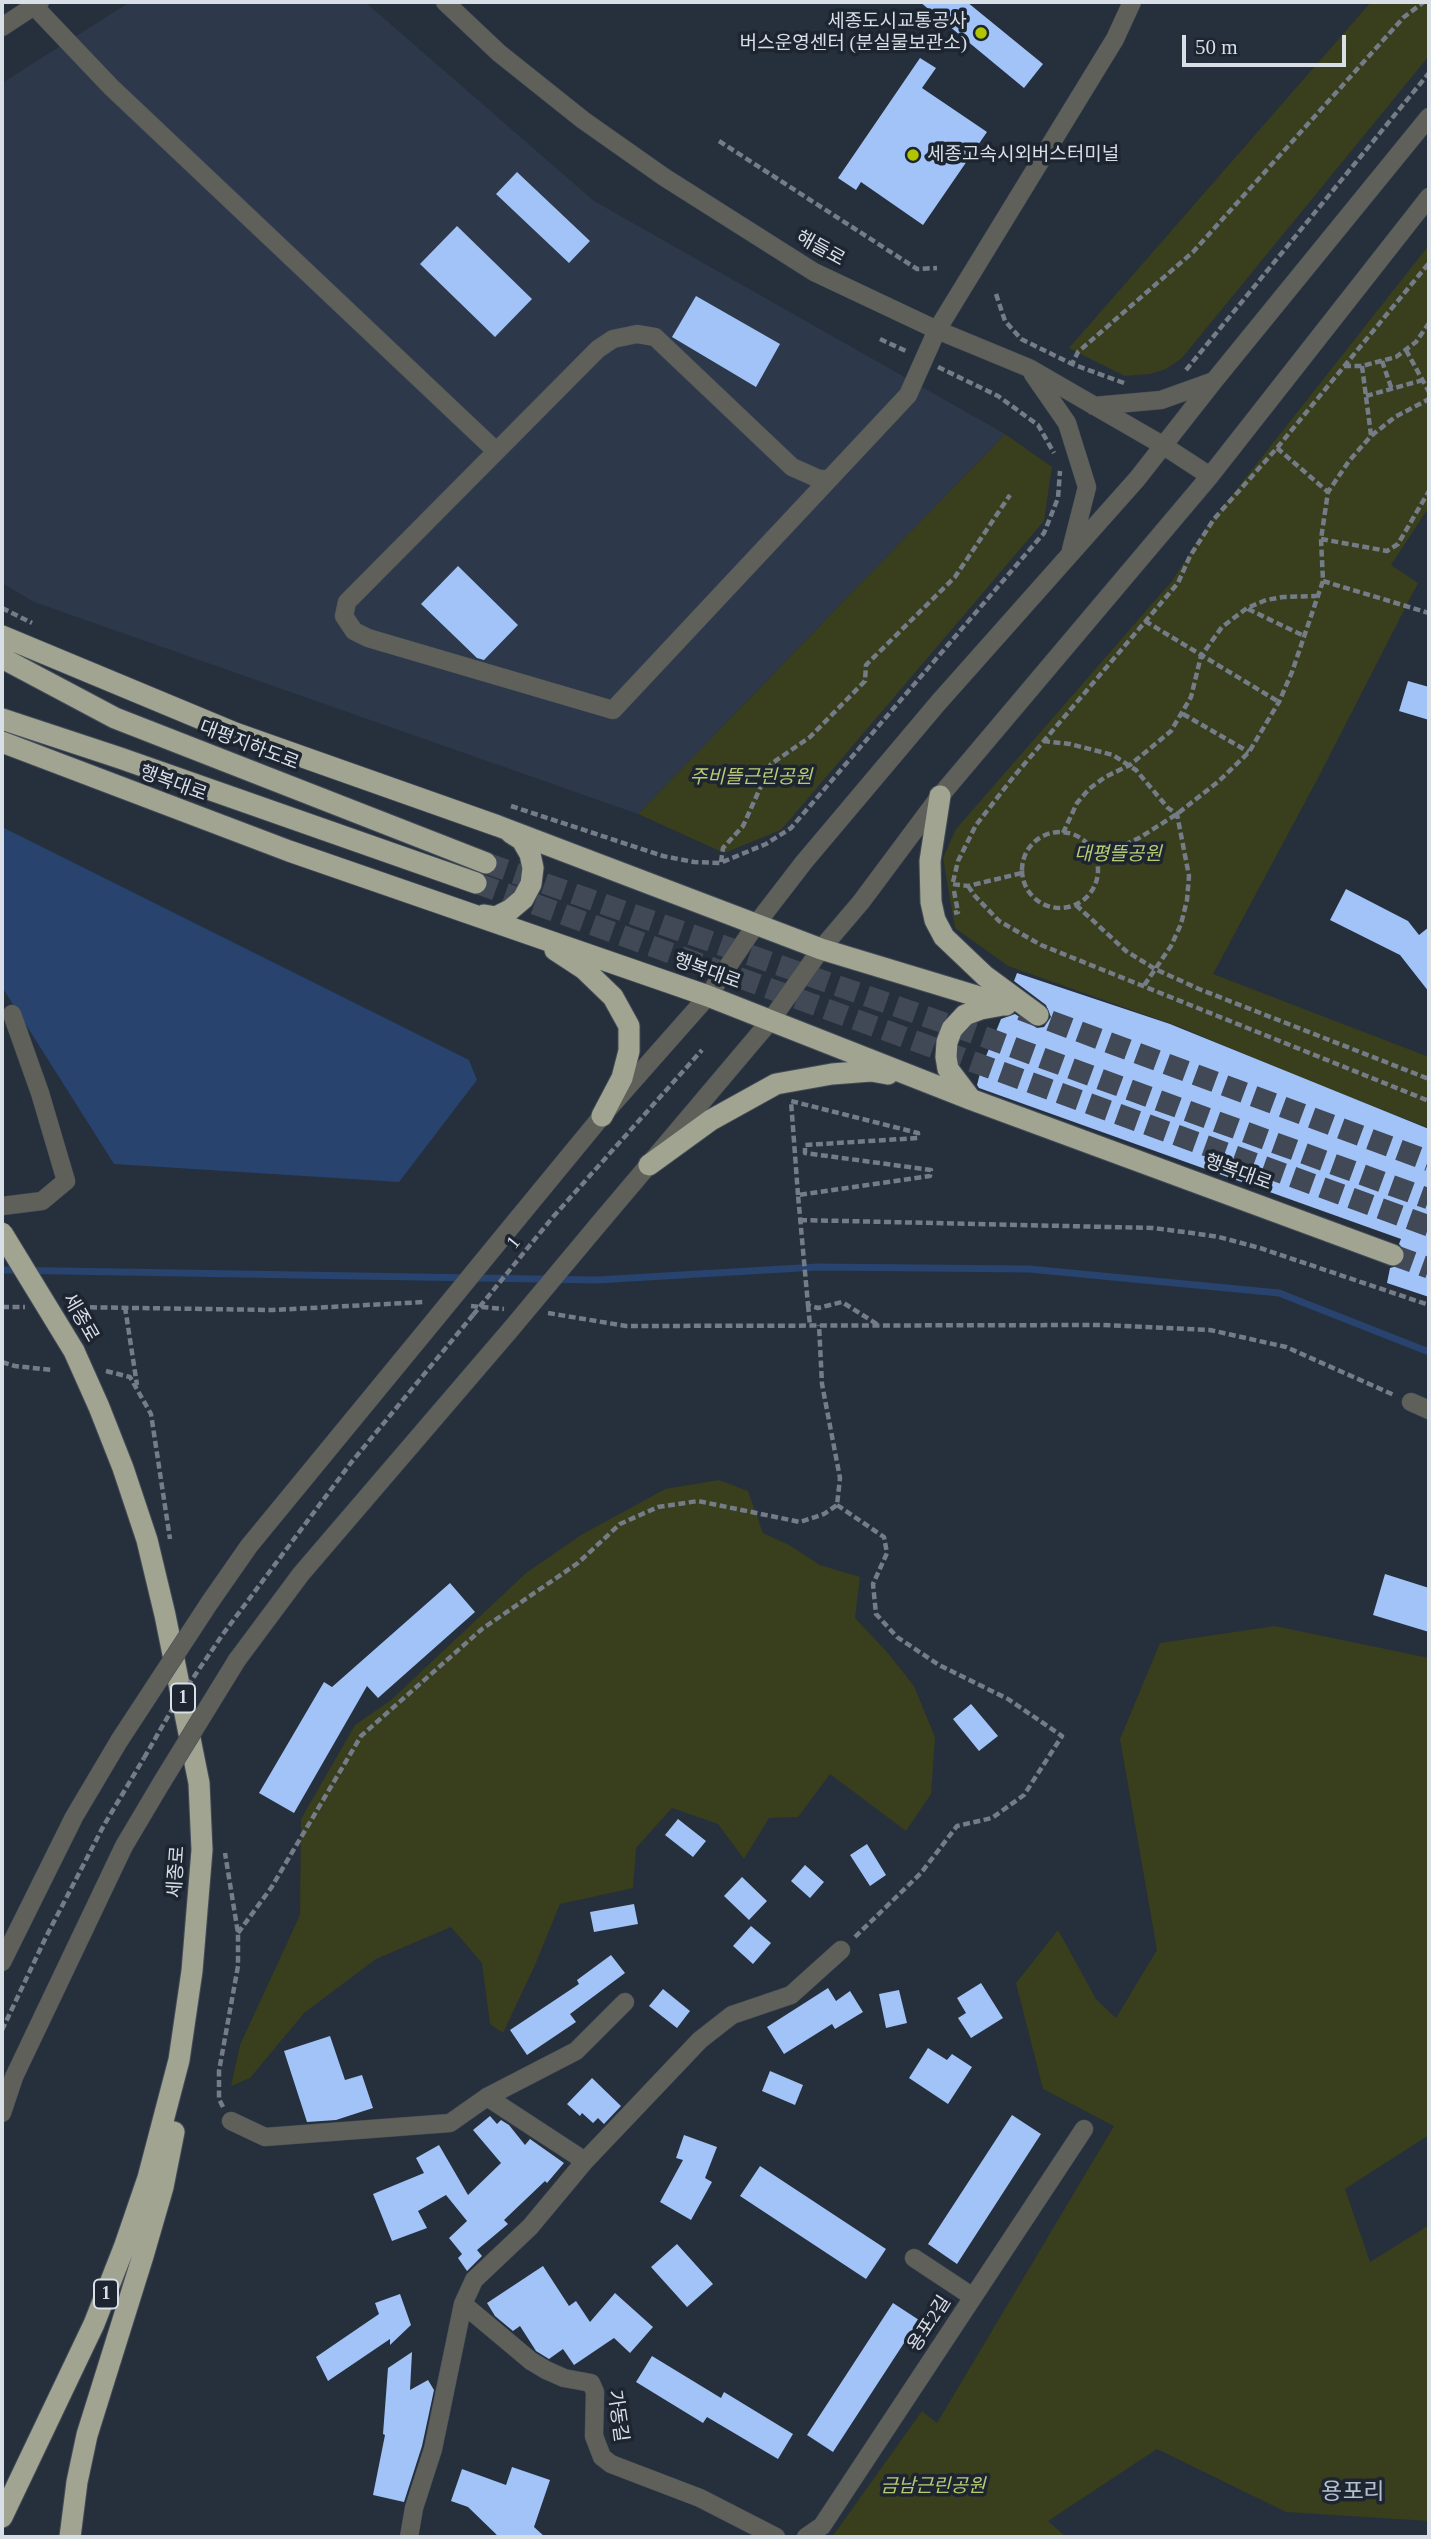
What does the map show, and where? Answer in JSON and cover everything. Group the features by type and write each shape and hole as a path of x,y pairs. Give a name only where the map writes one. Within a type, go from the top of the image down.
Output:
{"highway":[{"path":"2,636 235,733 498,825 821,948 1006,1005 965,1015 952,1029 947,1042 948,1069 970,1099"},
{"name":"대평지하도로","path":"2,658 115,718 486,863"},
{"path":"2,719 476,883"},
{"name":"행복대로","path":"2,742 289,851 708,996 970,1099 1393,1255"},
{"path":"940,796 930,860 934,920 944,937 985,976 1038,1016"},
{"path":"475,914 496,917 503,914 523,899 531,884 533,868 530,854 522,840 498,825"},
{"path":"510,926 584,969 613,997 629,1026 629,1051 622,1078 602,1116"},
{"path":"649,1165 711,1120 776,1084 832,1074 871,1071 919,1079"},
{"name":"세종로","path":"2,1233 74,1351 118,1455 147,1540 199,1783 202,1850 192,1971 179,2060 148,2178 94,2324 2,2517"},
{"path":"70,2537 76,2482 87,2435 163,2187 177,2120 179,2060"}],"street":[{"name":"해들로","path":"445,2 499,53 583,120 664,177 814,272 937,330 1029,368 1164,446 1210,477"},
{"path":"829,479 819,480 792,467 655,337 637,334 613,339 598,349 347,601 344,616 354,631 368,638 613,710 908,395 937,330 1115,39 1132,2"},
{"path":"1115,39 1146,2"},
{"path":"2,27 37,4 111,87 496,451"},
{"path":"2,1962 74,1817 119,1741 249,1546 602,1116 708,996 757,923 804,862 938,703 1164,446 1429,117"},
{"path":"2,2113 14,2077 124,1846 237,1660 301,1574 511,1329 730,1065 771,1020 821,948 861,902 940,796 1210,477 1429,197"},
{"path":"1029,368 1067,423 1087,487 1070,554"},
{"path":"1094,405 1161,400 1214,381"},
{"path":"2,1206 42,1201 66,1181 40,1093 12,1014"},
{"path":"1410,1402 1429,1410"},
{"path":"409,2537 414,2508 433,2449 463,2304 474,2280 530,2227 585,2161 700,2040 732,2015 791,1995 841,1950"},
{"path":"231,2120 265,2137 450,2123 487,2097 576,2051 625,2002"},
{"path":"487,2097 585,2161"},
{"name":"용포2길","path":"806,2537 822,2525 1084,2129"},
{"path":"914,2258 973,2297"},
{"name":"가동길","path":"463,2304 546,2371 564,2378 591,2383 595,2392 594,2436 602,2457 611,2464 700,2498 776,2537"}],"path":[{"path":"1072,364 1078,352 1193,252 1404,17 1424,2"},
{"path":"1180,377 1429,73"},
{"path":"719,141 917,269 937,268"},
{"path":"948,915 958,912 953,884 958,861 976,825 1043,741 1178,583 1190,556 1214,519 1277,448 1429,262"},
{"path":"996,294 1005,321 1021,339 1072,364 1134,387"},
{"path":"1344,366 1362,366 1382,361 1406,350 1426,331 1429,323"},
{"path":"880,339 998,396 1038,425 1055,455"},
{"path":"1406,350 1429,392"},
{"path":"1382,361 1392,390"},
{"path":"1362,366 1371,436"},
{"path":"1366,396 1423,380"},
{"path":"1096,858 1139,838 1177,814 1219,781 1248,752 1279,702 1323,581 1321,539 1328,492 1349,461 1371,436 1395,417 1429,399"},
{"path":"1277,448 1328,492"},
{"path":"509,805 663,856 694,862 720,863 766,844 791,828 1044,533 1058,498 1061,476 1055,466"},
{"path":"1321,539 1387,551 1398,544 1429,491"},
{"path":"720,863 723,848 743,827 771,764 810,737 865,681 866,665 955,577 1010,495"},
{"path":"1323,581 1429,613"},
{"path":"1063,832 1077,803 1089,789 1105,777 1130,765 1171,731 1191,697 1202,656 1222,627 1247,608 1266,600 1316,596"},
{"path":"2,608 39,627"},
{"path":"1247,608 1304,636"},
{"path":"1144,621 1279,702"},
{"path":"1183,714 1248,752"},
{"path":"1043,741 1094,749 1113,755 1130,765 1168,808 1177,814 1189,876 1186,900 1176,935 1143,987"},
{"path":"1063,832 1075,835 1092,849 1096,858 1097,881 1093,891 1076,905 1052,908 1032,896 1025,885 1022,873 1027,852 1043,836 1063,832"},
{"path":"953,884 968,886 1022,873"},
{"path":"968,886 999,921 1041,945 1429,1101"},
{"path":"1076,905 1126,951 1155,969 1211,994 1429,1079"},
{"name":"1","path":"2,2030 93,1847 174,1706 222,1634 349,1464 553,1217 702,1050"},
{"path":"798,1195 930,1176 931,1170 805,1153 805,1145 918,1138 918,1133 791,1101 798,1195 806,1294 810,1325"},
{"path":"800,1220 1153,1228 1192,1233 1260,1248 1429,1305"},
{"path":"57,1307 273,1310 425,1302"},
{"path":"808,1305 818,1308 842,1302 881,1327"},
{"path":"463,1305 513,1310"},
{"path":"2,1307 29,1307"},
{"path":"125,1307 138,1390"},
{"path":"538,1312 626,1326 1103,1325 1210,1330 1286,1347 1410,1402"},
{"path":"238,1933 271,1888 361,1736 482,1629 578,1563 620,1524 658,1507 698,1502 800,1522 824,1514 837,1505 840,1478 822,1384 819,1325"},
{"path":"2,1362 52,1370"},
{"path":"837,1505 884,1537 887,1553 873,1584 876,1614 897,1637 939,1665 1008,1699 1062,1736 1024,1795 992,1818 957,1826 921,1873 841,1950"}],"shaded area":[{"path":"130,2 365,2 594,201 1005,434 638,814 34,602 2,583 2,83"}],"green space":[{"path":"1371,2 1429,2 1429,56 1182,358 1166,369 1150,374 1125,376 1069,348"},
{"name":"대평뜰공원","path":"1429,245 1429,507 1391,565 1418,583 1213,974 1429,1057 1429,1128 1305,1080 1185,1029 1008,966 955,928 943,858 956,829 1172,581 1206,528"},
{"name":"주비뜰근린공원","path":"1005,434 1052,467 1044,521 781,830 724,853 638,814"},
{"path":"719,1480 748,1491 763,1533 789,1545 820,1565 860,1577 855,1618 914,1686 935,1737 931,1794 906,1831 830,1774 798,1817 769,1818 744,1859 718,1824 672,1808 636,1848 633,1888 560,1904 503,2033 490,2024 482,1963 451,1927 376,1959 304,2013 250,2078 231,2086 240,2045 300,1915 301,1819 355,1725 391,1700 526,1573 581,1535 665,1489"},
{"name":"금남근린공원","path":"1275,1626 1429,1658 1429,2135 1345,2189 1370,2262 1429,2225 1429,2521 1286,2512 1157,2449 1048,2521 1066,2537 832,2537 922,2411 937,2423 1114,2126 1043,2089 1016,1983 1058,1930 1096,1999 1116,2018 1157,1950 1120,1739 1160,1643"}],"water":[{"path":"2,827 469,1060 477,1080 399,1182 114,1164 2,987"}],"building":[{"name":"세종도시교통공사 버스운영센터 (분실물보관소)","path":"920,2 967,2 1043,64 1024,88"},
{"name":"세종고속시외버스터미널","path":"920,58 936,68 922,88 987,132 923,225 861,182 856,190 838,178"},
{"path":"517,172 590,241 569,263 496,194"},
{"path":"457,226 532,299 495,337 420,264"},
{"path":"696,296 780,344 756,387 672,337"},
{"path":"458,566 518,625 484,660 477,658 421,604"},
{"path":"1408,681 1429,687 1429,720 1399,711"},
{"path":"1346,889 1408,921 1419,935 1429,927 1429,992 1400,955 1330,920"},
{"path":"1017,973 1170,1024 1429,1129 1429,1297 1387,1283 1390,1268 1401,1265 1405,1259 1406,1252 1399,1244 1401,1239 979,1088 977,1085 982,1066 1001,1019 1015,1014 1037,1028 1044,1027 1051,1017 1046,1005 1014,981"},
{"path":"1385,1574 1429,1588 1429,1632 1373,1615"},
{"path":"450,1583 475,1612 378,1698 367,1686 294,1813 259,1793 324,1682 332,1687"},
{"path":"971,1704 998,1736 979,1751 953,1719"},
{"path":"678,1819 706,1841 693,1857 665,1835"},
{"path":"867,1844 886,1875 870,1886 850,1855"},
{"path":"805,1865 824,1882 810,1898 791,1881"},
{"path":"742,1877 767,1901 749,1920 724,1896"},
{"path":"634,1904 638,1924 594,1932 590,1912"},
{"path":"751,1926 771,1943 753,1964 733,1946"},
{"path":"611,1955 625,1973 570,2014 576,2022 527,2055 510,2030 579,1984 577,1980"},
{"path":"981,1983 1003,2018 971,2038 958,2018 966,2013 957,1998"},
{"path":"828,1988 836,2001 850,1991 863,2012 835,2029 832,2024 784,2054 767,2027"},
{"path":"663,1989 690,2011 677,2028 649,2006"},
{"path":"899,1990 907,2023 886,2028 879,1994"},
{"path":"330,2036 345,2080 362,2075 373,2108 336,2120 307,2122 284,2051"},
{"path":"928,2048 947,2060 952,2054 972,2067 948,2104 909,2078"},
{"path":"770,2071 803,2085 795,2105 762,2091"},
{"path":"592,2078 621,2106 604,2124 598,2118 593,2123 582,2113 580,2116 567,2104"},
{"path":"1012,2115 1041,2134 957,2264 928,2244"},
{"path":"490,2116 497,2124 501,2120 509,2125 525,2145 530,2139 564,2163 547,2183 545,2181 504,2220 508,2224 477,2250 482,2256 467,2271 458,2258 462,2254 449,2238 467,2221 446,2195 418,2211 427,2228 392,2241 373,2194 424,2173 416,2158 439,2145 468,2195 501,2163 473,2130"},
{"path":"684,2135 717,2147 705,2178 712,2182 691,2220 660,2202 683,2160 676,2158"},
{"path":"760,2166 886,2249 866,2279 740,2196"},
{"path":"677,2244 713,2284 687,2307 651,2267"},
{"path":"543,2266 569,2306 576,2301 590,2322 615,2293 653,2327 630,2353 614,2338 574,2365 563,2349 549,2359 536,2351 520,2326 513,2331 495,2316 487,2303"},
{"path":"400,2294 411,2325 390,2345 390,2339 328,2381 316,2357 379,2314 375,2303"},
{"path":"893,2303 919,2320 833,2452 807,2435"},
{"path":"412,2352 410,2390 428,2380 434,2390 422,2446 404,2502 373,2495 385,2435 388,2368"},
{"path":"652,2356 721,2398 724,2392 793,2434 778,2459 707,2417 703,2423 636,2382"},
{"path":"512,2467 550,2480 534,2527 545,2537 499,2537 468,2507 451,2501 462,2469 506,2485"}],"waterway":[{"path":"2,1270 597,1280 817,1267 1029,1269 1279,1293 1429,1352"}],"tunnel":[{"path":"486,863 993,1040 1429,1199"},
{"path":"476,883 1429,1226"},
{"path":"1021,1010 1429,1161"},
{"path":"1393,1255 1429,1268"}],"place":[{"name":"세종도시교통공사 버스운영센터 (분실물보관소)","path":"981,33"},
{"name":"세종고속시외버스터미널","path":"913,155"}],"district":[{"name":"용포리","path":"1353,2493"}]}
